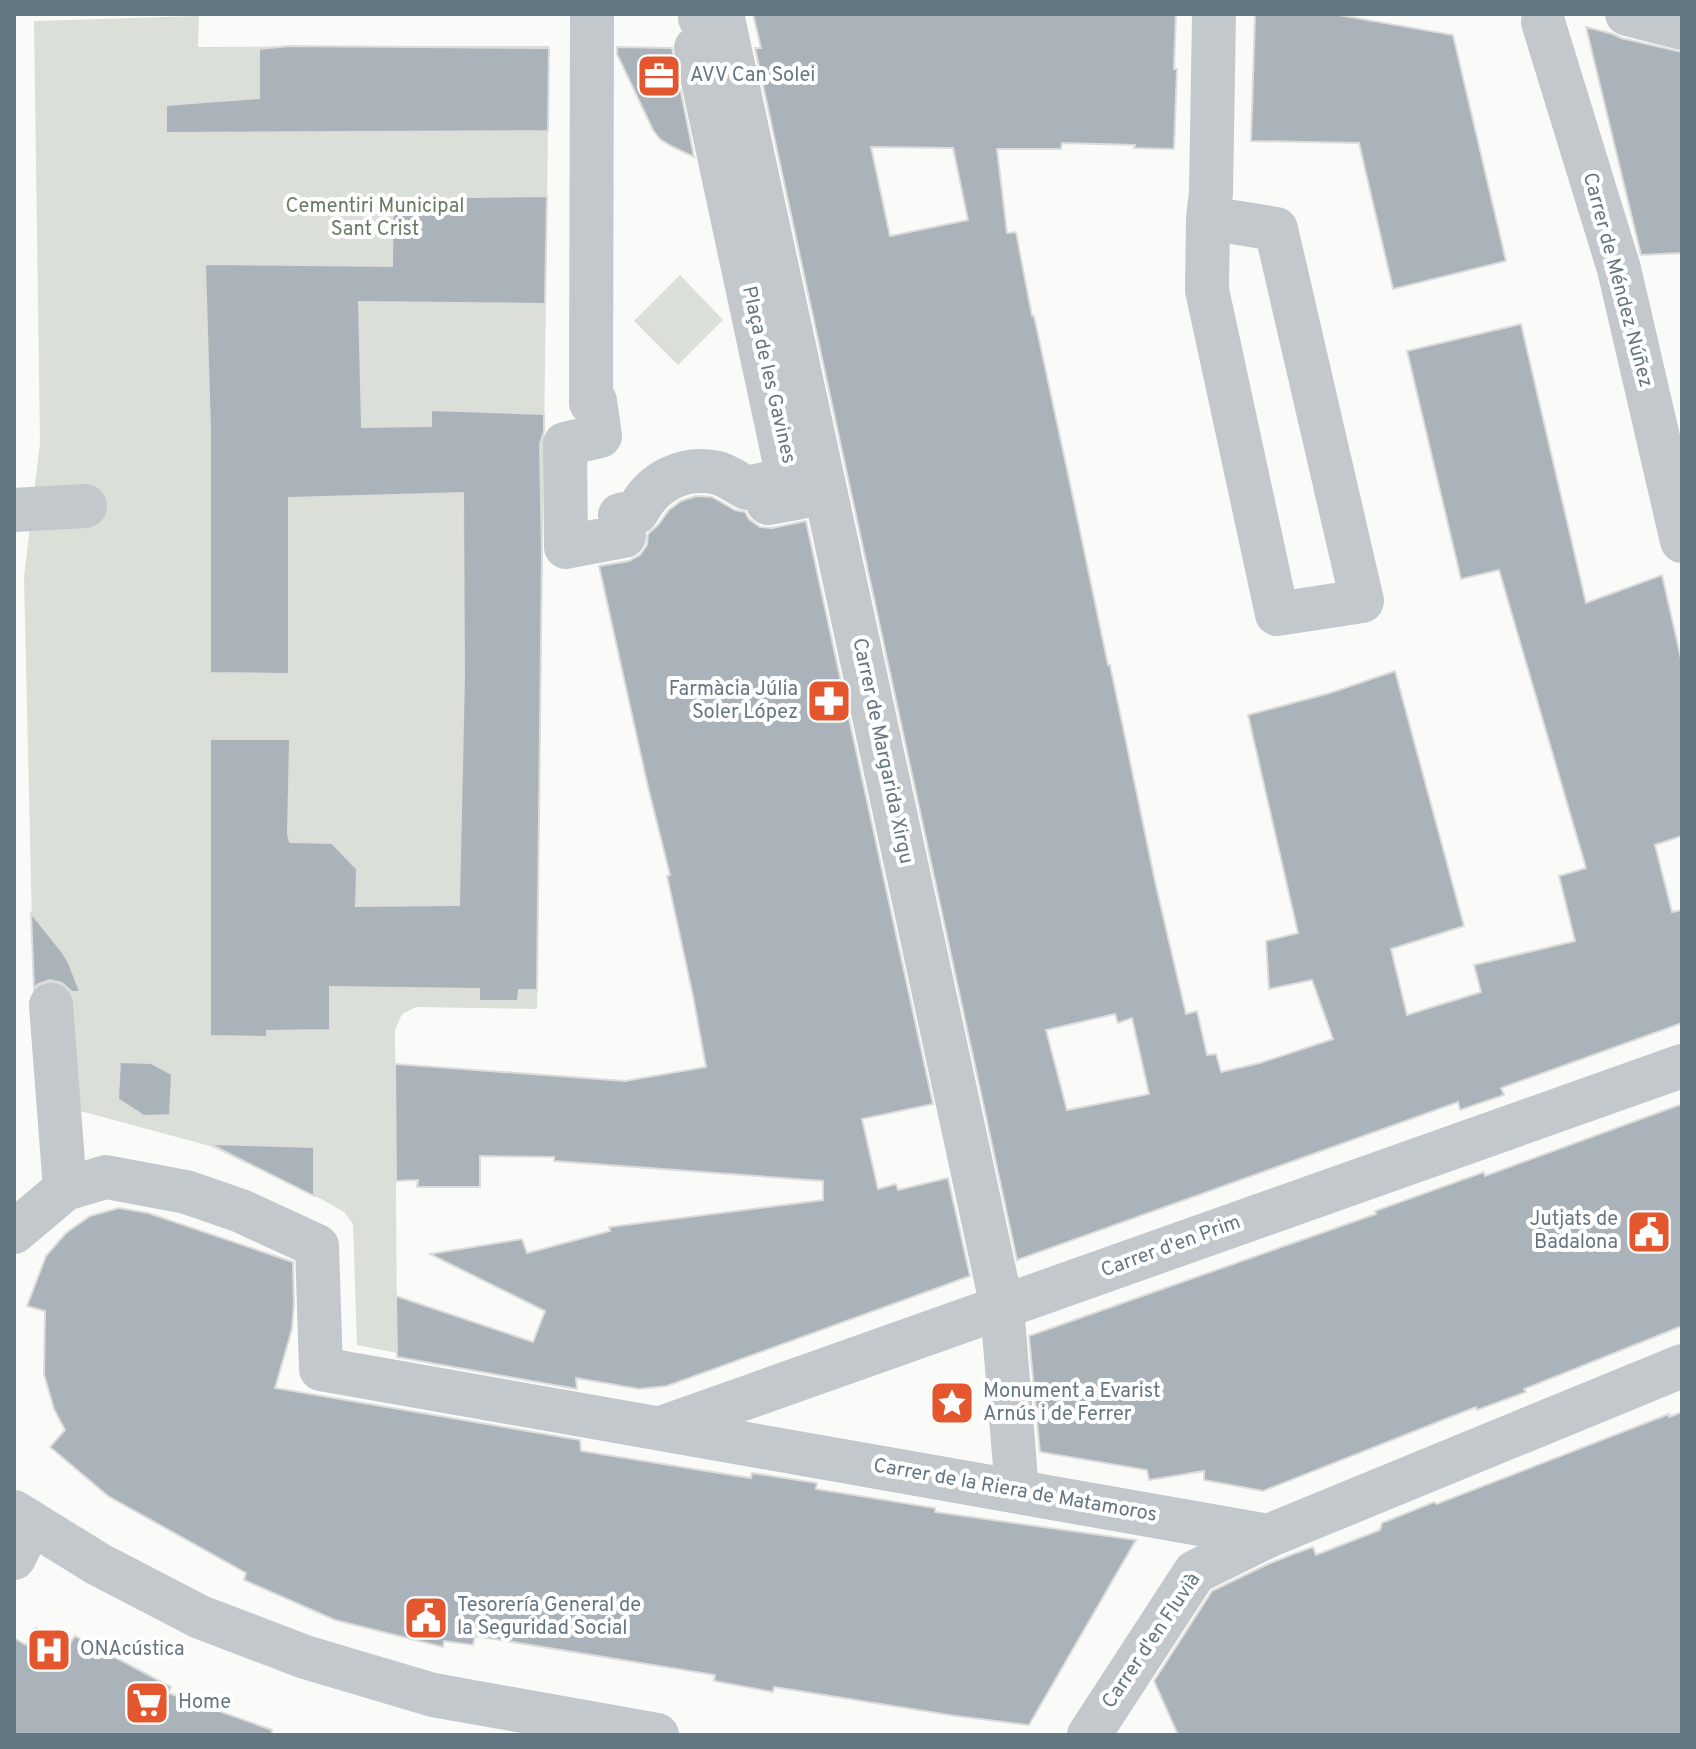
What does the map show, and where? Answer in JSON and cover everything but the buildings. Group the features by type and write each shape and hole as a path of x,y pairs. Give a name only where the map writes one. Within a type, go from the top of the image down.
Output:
{"street":[{"name":"Plaça de les Gavines","path":"592,14 591,403 595,401 600,436 565,444 566,547 624,536 620,515 637,512 644,499 664,481 691,471 725,476 747,488 765,484 768,503 812,492 806,468 787,473 696,48 716,42 711,16 700,18 699,14"},
{"name":"Carrer de Margarida Xirgu","path":"722,14 1002,1307 1017,1491"},
{"path":"1210,205 1276,229 1362,601 1277,614 1207,290 1214,14"},
{"path":"1627,14 1682,28"},
{"name":"Carrer de Méndez Núñez","path":"1538,17 1619,269 1682,541"},
{"path":"14,510 85,506"},
{"path":"14,1232 65,1189 51,1005"},
{"name":"Carrer d'en Prim","path":"659,1428 1682,1066"},
{"name":"Carrer de la Riera de Matamoros","path":"65,1189 106,1177 186,1192 241,1211 317,1246 321,1369 1268,1536"},
{"path":"972,1335 988,1347 998,1453 983,1465 797,1434 785,1418 792,1399 972,1335"},
{"path":"1268,1536 1682,1366"},
{"path":"20,1531 98,1564 200,1617 305,1657 433,1695 657,1735"},
{"name":"Carrer d'en Fluvià","path":"1089,1735 1195,1572 1268,1536"}],"green space":[{"name":"Cementiri Municipal Sant Crist","path":"199,16 198,47 549,46 537,1009 416,1007 402,1014 395,1030 397,1353 357,1345 353,1224 344,1212 210,1146 36,1099 24,577 40,443 34,21"},
{"path":"680,275 723,320 678,365 634,321"}],"place":[{"name":"AVV Can Solei","path":"659,76"},
{"name":"Farmàcia Júlia Soler López","path":"829,701"},
{"name":"Jutjats de Badalona","path":"1649,1232"},
{"name":"Monument a Evarist Arnús i de Ferrer","path":"952,1403"},
{"name":"Tesorería General de la Seguridad Social","path":"426,1618"},
{"name":"ONAcústica","path":"49,1650"},
{"name":"Home","path":"147,1703"}]}
